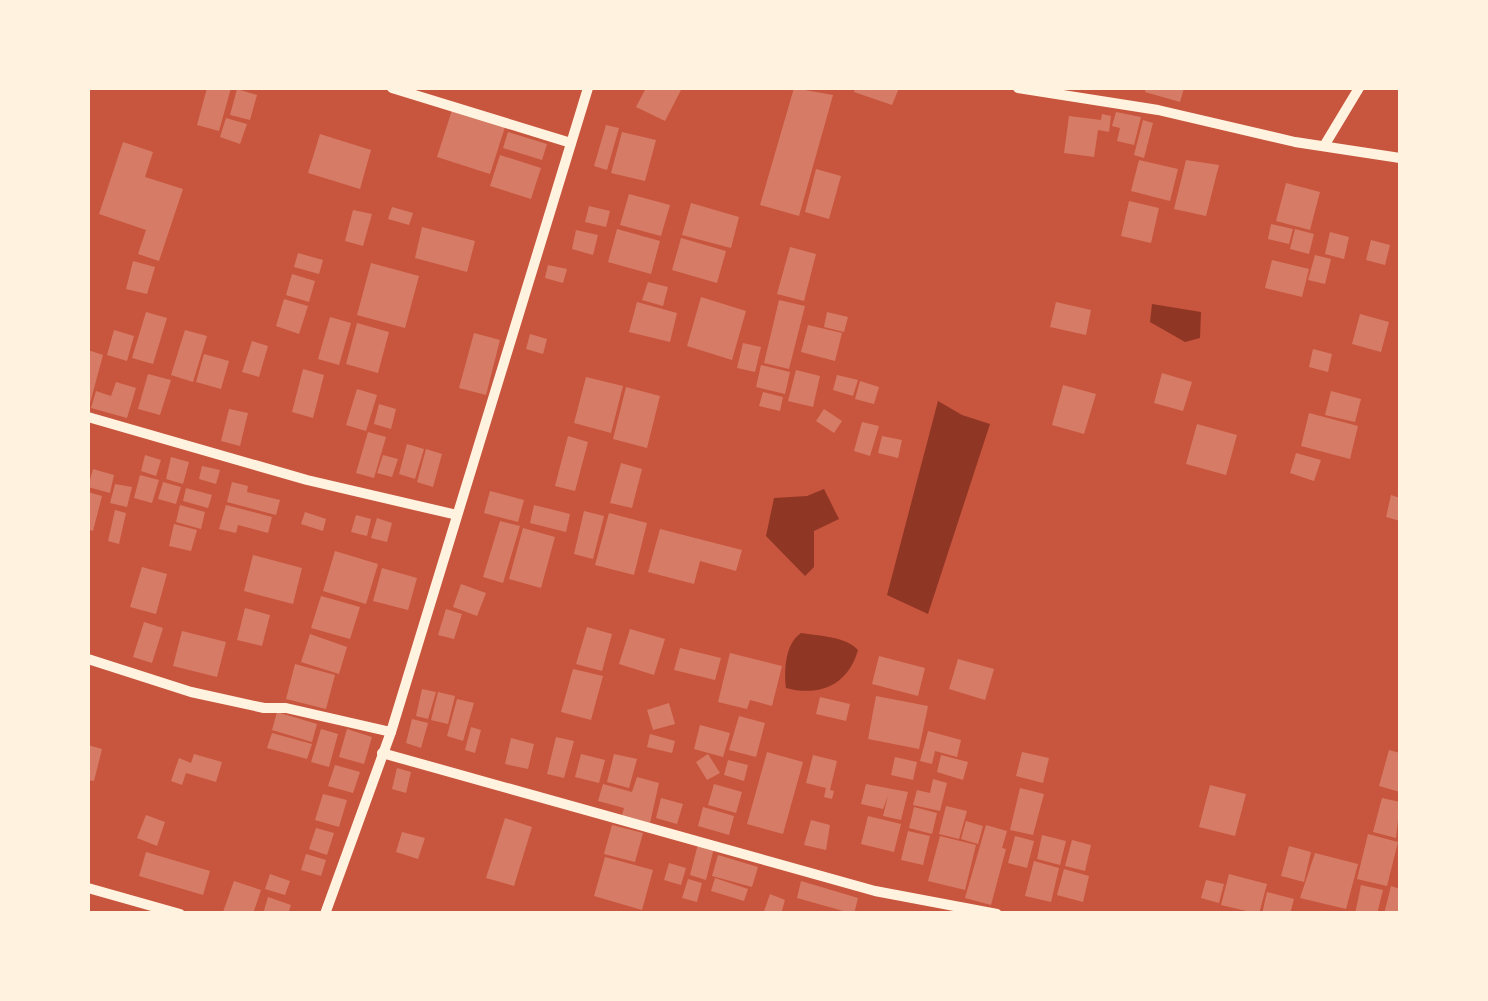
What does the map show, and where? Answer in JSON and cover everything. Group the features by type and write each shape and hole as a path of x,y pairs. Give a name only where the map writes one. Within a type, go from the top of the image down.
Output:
{"street":[{"path":"392,88 571,142"},
{"path":"326,914 391,732 588,88"},
{"path":"1018,88 1158,110 1324,146 1400,158"},
{"path":"1324,146 1359,88"},
{"path":"88,417 308,480 457,515"},
{"path":"88,659 190,692 264,708 286,708 391,732"},
{"path":"382,753 875,891 996,914"},
{"path":"88,888 180,914"}],"shaded area":[{"path":"1152,304 1201,312 1200,338 1185,342 1150,322"},
{"path":"938,401 962,415 990,424 928,614 887,595"},
{"path":"824,489 839,519 814,531 814,567 805,576 766,536 774,498 807,496"},
{"path":"801,633 839,639 858,650 840,680 810,691 786,688 789,650"}],"building":[{"path":"207,88 231,88 219,131 197,125"},
{"path":"646,88 682,88 665,121 636,107"},
{"path":"794,88 833,95 799,216 760,205"},
{"path":"855,88 899,88 892,105 854,92"},
{"path":"1146,88 1184,88 1180,102 1145,92"},
{"path":"237,89 257,95 250,120 230,115"},
{"path":"452,110 505,127 490,174 437,157"},
{"path":"1116,112 1141,117 1134,145 1117,141 1120,128 1112,126"},
{"path":"1102,114 1111,116 1109,132 1098,130 1094,157 1064,153 1069,116 1101,120"},
{"path":"226,118 247,124 240,144 220,137"},
{"path":"1143,120 1153,123 1144,158 1134,155"},
{"path":"606,125 619,128 607,170 594,166"},
{"path":"508,132 547,144 542,160 503,148"},
{"path":"622,132 656,140 645,181 611,173"},
{"path":"320,134 371,150 360,189 308,173"},
{"path":"123,142 153,152 145,177 183,189 159,261 138,254 146,230 99,214"},
{"path":"500,155 541,168 531,199 490,186"},
{"path":"1139,160 1178,169 1170,201 1131,191"},
{"path":"1186,160 1219,165 1206,216 1174,209"},
{"path":"816,169 841,176 829,219 805,212"},
{"path":"1286,183 1320,192 1310,230 1276,221"},
{"path":"629,194 670,205 661,236 620,225"},
{"path":"1129,201 1159,208 1151,243 1121,236"},
{"path":"691,203 739,217 731,248 682,235"},
{"path":"589,206 610,211 606,227 585,222"},
{"path":"392,207 413,213 409,225 388,219"},
{"path":"353,210 372,214 363,246 345,241"},
{"path":"1271,224 1293,229 1289,244 1268,239"},
{"path":"422,227 475,241 467,272 415,258"},
{"path":"617,229 660,241 651,274 608,262"},
{"path":"1295,229 1314,234 1309,254 1290,249"},
{"path":"576,230 598,235 593,255 572,249"},
{"path":"1330,232 1349,237 1344,259 1325,254"},
{"path":"681,238 726,251 717,283 672,270"},
{"path":"1371,240 1390,245 1385,265 1366,260"},
{"path":"790,247 816,254 804,301 777,294"},
{"path":"298,253 323,260 319,274 294,267"},
{"path":"1315,255 1331,259 1325,284 1308,280"},
{"path":"1272,260 1309,269 1302,297 1265,288"},
{"path":"133,261 155,267 147,294 126,289"},
{"path":"371,263 419,276 405,328 357,315"},
{"path":"548,265 567,269 563,283 545,278"},
{"path":"292,274 315,281 309,302 286,295"},
{"path":"648,282 668,287 663,306 642,300"},
{"path":"701,297 746,311 732,360 687,346"},
{"path":"284,299 308,306 299,334 276,326"},
{"path":"779,300 805,306 789,369 764,363"},
{"path":"637,302 677,313 670,342 629,332"},
{"path":"1056,302 1091,310 1086,335 1050,327"},
{"path":"146,312 167,318 153,364 132,358"},
{"path":"827,312 848,317 844,332 824,327"},
{"path":"1360,314 1389,322 1381,352 1352,344"},
{"path":"330,317 351,323 339,365 318,359"},
{"path":"357,323 389,332 378,373 346,364"},
{"path":"808,325 842,333 835,361 801,352"},
{"path":"114,330 134,336 127,361 107,355"},
{"path":"185,330 207,336 193,382 171,375"},
{"path":"474,333 500,340 486,395 459,388"},
{"path":"530,334 547,339 543,354 526,349"},
{"path":"252,341 268,346 259,377 242,372"},
{"path":"743,343 761,347 755,372 737,368"},
{"path":"1313,349 1332,354 1328,372 1309,367"},
{"path":"88,350 103,355 89,407 88,407"},
{"path":"204,354 229,361 221,389 196,382"},
{"path":"761,365 790,372 785,394 756,387"},
{"path":"303,369 324,375 313,418 292,412"},
{"path":"796,370 820,376 813,407 788,401"},
{"path":"1162,373 1192,382 1183,411 1154,403"},
{"path":"148,374 171,380 160,415 138,409"},
{"path":"837,375 858,380 853,396 833,390"},
{"path":"586,377 623,386 611,433 574,423"},
{"path":"860,381 879,387 874,404 855,399"},
{"path":"116,382 136,388 127,418 91,408 96,391 111,396"},
{"path":"1063,385 1096,394 1084,434 1052,425"},
{"path":"626,387 660,396 647,448 613,439"},
{"path":"357,389 377,395 366,431 346,425"},
{"path":"1331,391 1361,399 1355,422 1325,415"},
{"path":"763,392 783,397 780,411 759,406"},
{"path":"379,404 396,409 391,429 374,424"},
{"path":"229,409 248,413 240,446 221,441"},
{"path":"824,409 842,421 834,433 816,421"},
{"path":"1309,413 1358,426 1350,459 1301,446"},
{"path":"862,422 879,426 870,456 854,451"},
{"path":"1197,424 1237,435 1226,475 1186,464"},
{"path":"368,432 386,437 374,478 356,473"},
{"path":"568,436 588,442 575,491 555,486"},
{"path":"882,436 902,440 898,458 878,453"},
{"path":"407,444 424,449 415,479 399,474"},
{"path":"426,449 442,454 433,487 417,482"},
{"path":"1296,453 1321,460 1314,481 1290,473"},
{"path":"145,455 161,460 156,476 141,471"},
{"path":"383,455 398,459 392,477 377,473"},
{"path":"171,457 189,462 183,484 166,479"},
{"path":"621,463 642,469 632,508 610,503"},
{"path":"202,466 220,470 216,484 199,479"},
{"path":"93,469 114,475 110,493 88,487"},
{"path":"140,475 159,480 152,503 134,498"},
{"path":"163,482 181,487 176,504 158,499"},
{"path":"232,482 248,486 247,492 280,500 276,515 227,502"},
{"path":"115,484 132,487 127,507 110,503"},
{"path":"186,488 212,495 208,508 183,501"},
{"path":"490,491 524,500 518,522 484,513"},
{"path":"88,492 102,496 93,531 88,529"},
{"path":"1391,495 1400,498 1400,521 1386,517"},
{"path":"180,505 205,512 201,529 176,522"},
{"path":"226,505 272,517 268,533 238,525 236,533 219,529"},
{"path":"534,505 570,514 566,532 530,523"},
{"path":"115,510 126,513 119,544 108,541"},
{"path":"584,511 604,516 593,559 574,554"},
{"path":"305,512 326,519 323,531 301,524"},
{"path":"609,513 647,523 634,575 595,565"},
{"path":"356,515 371,519 367,536 351,532"},
{"path":"377,518 392,523 387,542 371,538"},
{"path":"500,521 520,526 503,583 483,577"},
{"path":"174,524 197,530 191,551 169,546"},
{"path":"523,528 555,537 541,588 509,579"},
{"path":"660,529 742,550 736,571 700,561 694,584 648,572"},
{"path":"335,551 378,564 366,604 323,591"},
{"path":"253,555 302,568 293,604 244,591"},
{"path":"142,567 167,574 156,614 130,607"},
{"path":"382,568 417,578 408,610 373,601"},
{"path":"461,584 486,593 477,616 453,607"},
{"path":"321,596 360,607 350,639 311,628"},
{"path":"245,608 270,615 262,646 237,640"},
{"path":"446,609 462,614 454,639 438,635"},
{"path":"144,622 163,628 152,663 133,657"},
{"path":"587,627 612,634 602,671 576,664"},
{"path":"630,629 665,639 654,675 619,664"},
{"path":"182,631 226,642 217,677 173,666"},
{"path":"310,634 347,647 339,674 301,662"},
{"path":"680,648 721,658 715,680 674,670"},
{"path":"730,653 782,666 772,706 750,700 747,709 718,702"},
{"path":"879,656 925,668 918,696 872,684"},
{"path":"958,659 994,669 985,700 949,689"},
{"path":"295,664 335,675 326,709 286,699"},
{"path":"573,669 603,676 591,720 561,712"},
{"path":"422,689 436,692 428,719 416,716"},
{"path":"438,692 455,696 448,724 431,720"},
{"path":"876,696 928,706 919,749 868,739"},
{"path":"820,697 850,704 846,721 816,714"},
{"path":"457,699 474,703 463,741 447,736"},
{"path":"669,703 675,724 653,730 647,710"},
{"path":"277,712 317,724 312,742 272,730"},
{"path":"739,716 765,723 756,757 729,750"},
{"path":"412,719 428,723 421,748 406,743"},
{"path":"700,725 730,733 723,757 694,749"},
{"path":"471,727 481,730 475,753 465,750"},
{"path":"321,729 338,734 329,767 311,762"},
{"path":"347,729 372,737 364,764 339,757"},
{"path":"928,731 961,740 957,757 935,751 932,764 920,761"},
{"path":"272,733 312,744 307,759 267,748"},
{"path":"650,734 675,741 672,753 647,747"},
{"path":"556,737 574,741 564,778 547,774"},
{"path":"511,738 534,744 528,769 505,764"},
{"path":"88,745 102,749 94,781 88,780"},
{"path":"1389,750 1400,753 1400,792 1379,786"},
{"path":"767,752 803,762 783,834 747,824"},
{"path":"1022,752 1049,758 1043,783 1016,776"},
{"path":"194,754 222,762 216,782 186,773 182,785 171,781 179,758 191,763"},
{"path":"581,754 605,760 599,783 575,777"},
{"path":"614,754 637,759 629,788 607,782"},
{"path":"708,754 720,773 707,780 696,762"},
{"path":"813,755 837,761 830,790 834,791 832,799 824,797 826,788 806,783"},
{"path":"941,755 968,762 963,780 937,772"},
{"path":"895,757 917,762 913,780 891,775"},
{"path":"728,760 748,765 744,781 724,775"},
{"path":"335,765 360,772 353,793 328,786"},
{"path":"397,768 411,772 406,793 392,789"},
{"path":"637,777 659,783 650,823 622,815 624,808 598,801 603,784 632,792"},
{"path":"933,779 947,783 940,811 913,805 917,790 930,793"},
{"path":"714,784 742,792 736,813 708,805"},
{"path":"866,784 908,792 901,820 883,816 888,796 883,809 861,804"},
{"path":"1210,785 1246,794 1235,836 1199,827"},
{"path":"1020,788 1044,794 1033,835 1010,830"},
{"path":"323,794 347,800 339,827 315,820"},
{"path":"661,798 683,804 677,824 656,818"},
{"path":"1382,798 1400,802 1396,838 1373,832"},
{"path":"946,806 967,811 959,839 939,834"},
{"path":"703,807 734,816 729,835 698,826"},
{"path":"914,807 937,813 932,834 909,828"},
{"path":"146,815 165,822 157,846 137,838"},
{"path":"868,816 901,824 894,852 861,844"},
{"path":"505,818 532,827 514,886 486,878"},
{"path":"811,820 830,825 826,850 804,845"},
{"path":"966,821 983,826 978,844 961,839"},
{"path":"612,825 643,833 635,862 604,854"},
{"path":"986,825 1007,831 991,905 965,898"},
{"path":"316,828 334,833 327,855 309,849"},
{"path":"908,831 930,836 923,865 901,860"},
{"path":"402,832 425,838 418,859 396,852"},
{"path":"1368,834 1398,842 1387,886 1357,879"},
{"path":"1042,835 1066,841 1060,865 1037,859"},
{"path":"940,836 976,845 965,890 928,881"},
{"path":"1015,836 1034,841 1027,868 1008,863"},
{"path":"1072,840 1091,845 1085,871 1065,866"},
{"path":"698,844 714,848 706,880 690,875"},
{"path":"1289,846 1311,852 1304,882 1281,876"},
{"path":"146,852 210,871 203,895 139,876"},
{"path":"1315,853 1358,864 1346,909 1300,898"},
{"path":"306,854 326,860 321,876 301,870"},
{"path":"718,855 758,867 752,887 712,876"},
{"path":"605,857 653,870 642,910 594,896"},
{"path":"1034,861 1059,868 1051,902 1025,896"},
{"path":"669,863 686,868 681,885 664,880"},
{"path":"1064,869 1089,876 1083,902 1057,895"},
{"path":"270,874 290,881 285,895 265,889"},
{"path":"1229,874 1267,884 1259,914 1221,905"},
{"path":"715,878 748,889 744,901 711,891"},
{"path":"688,879 702,883 697,902 682,898"},
{"path":"1206,880 1224,884 1219,903 1201,898"},
{"path":"234,881 261,890 253,914 223,912"},
{"path":"801,881 858,898 854,914 797,898"},
{"path":"1361,885 1383,890 1377,914 1355,914"},
{"path":"1391,886 1400,889 1400,914 1384,914"},
{"path":"1267,892 1294,899 1290,914 1262,914"},
{"path":"770,894 785,900 781,914 763,914"},
{"path":"268,897 291,905 288,914 263,914"}]}
